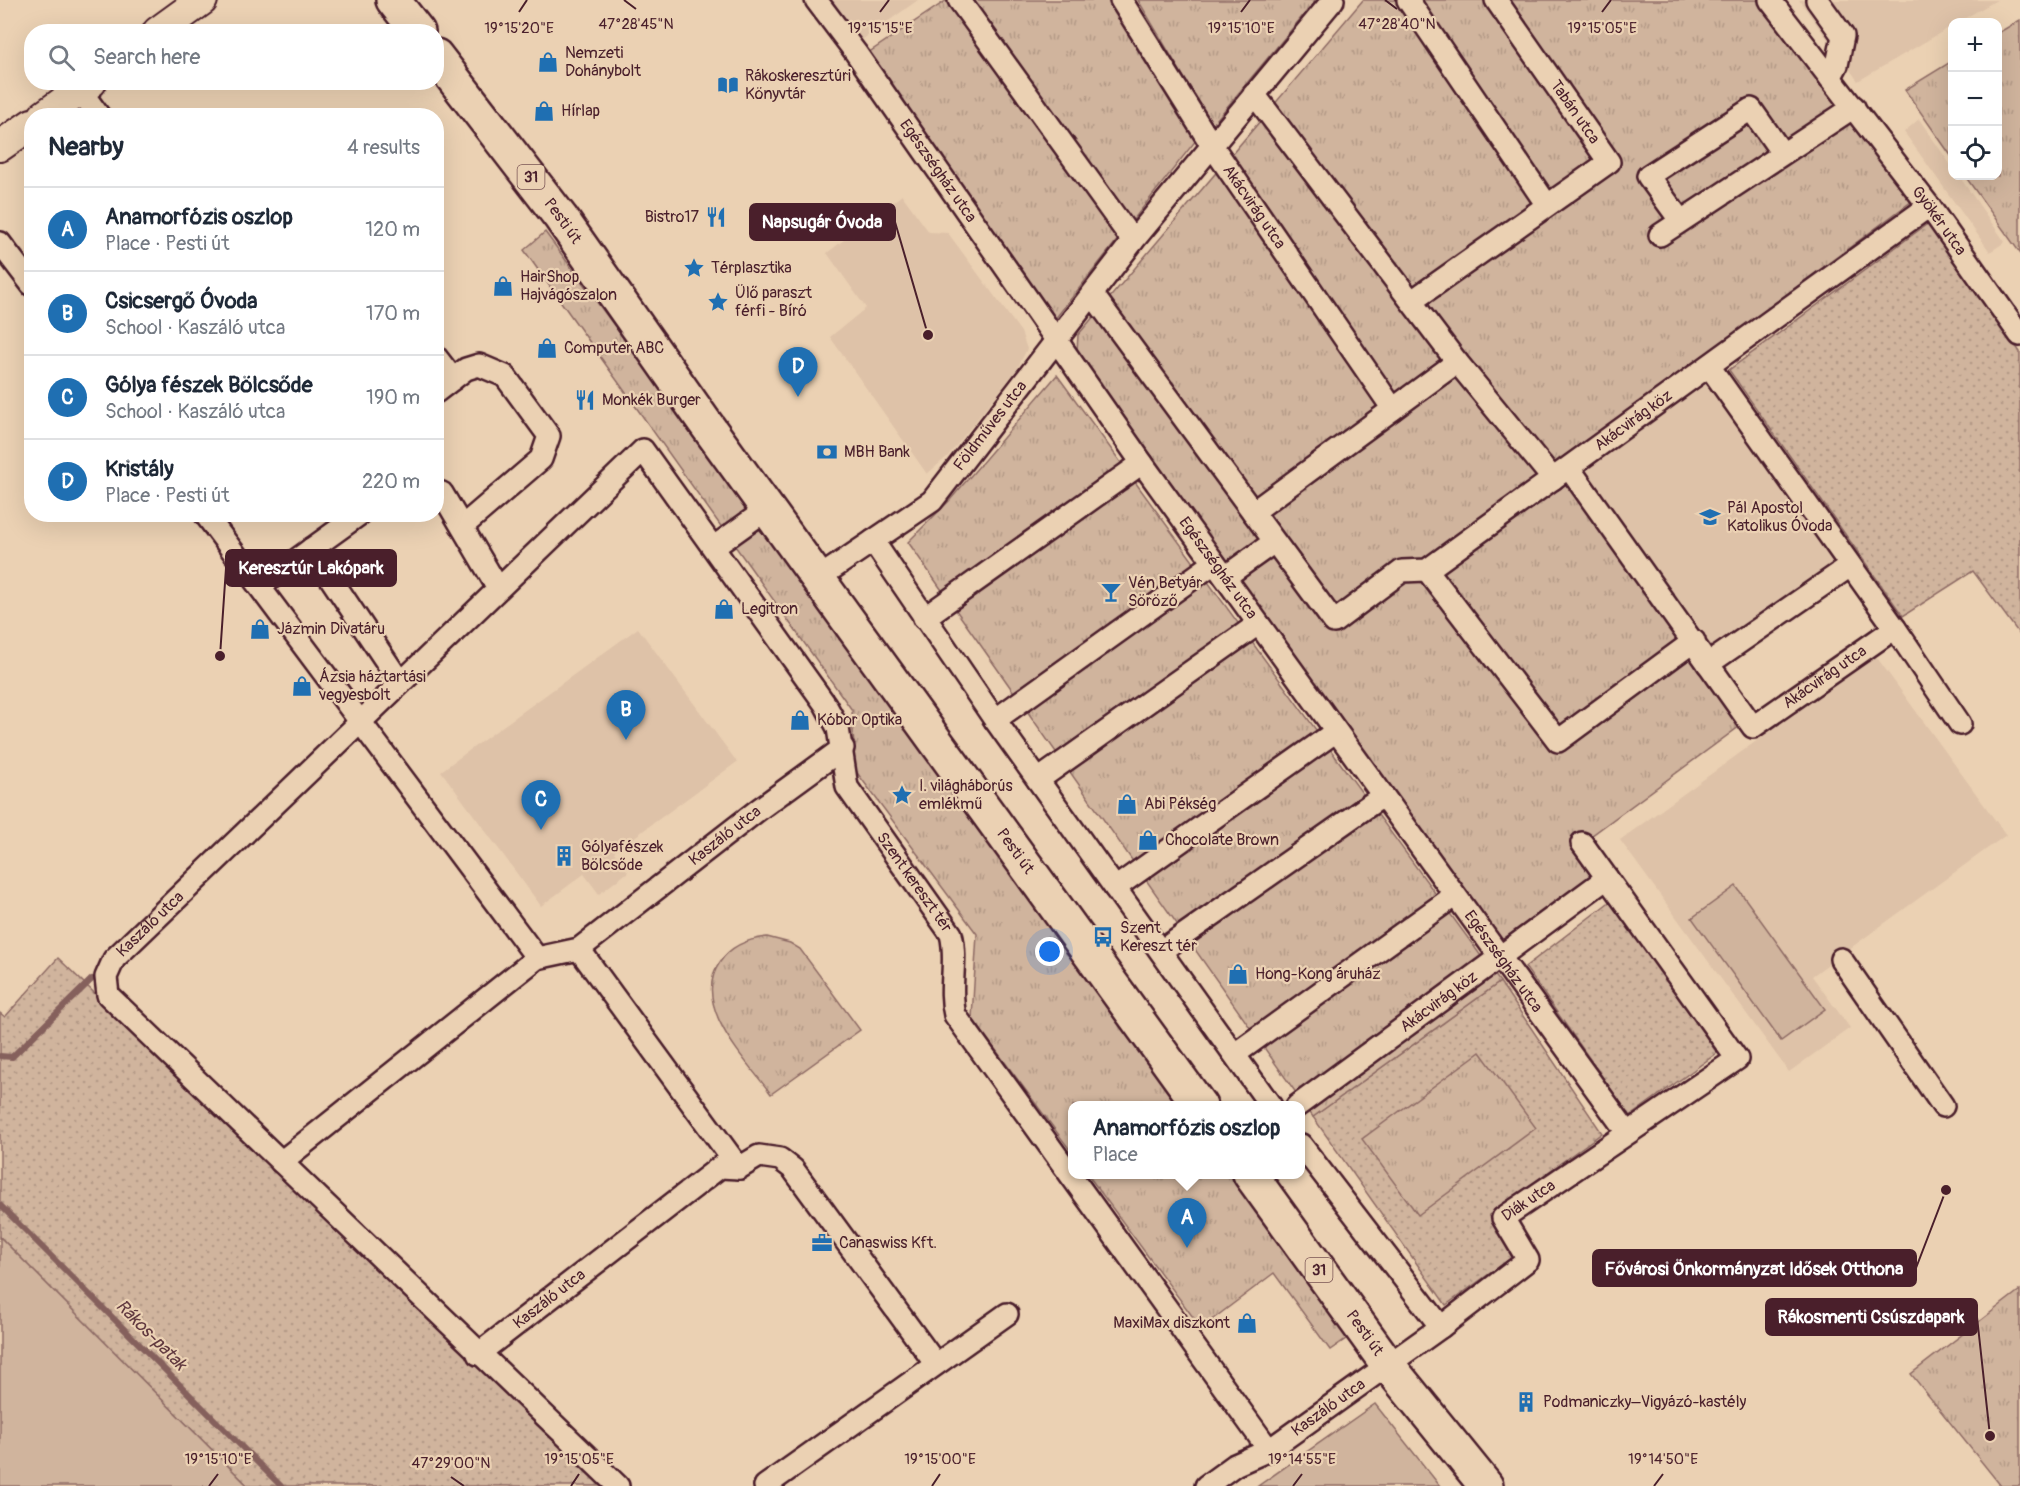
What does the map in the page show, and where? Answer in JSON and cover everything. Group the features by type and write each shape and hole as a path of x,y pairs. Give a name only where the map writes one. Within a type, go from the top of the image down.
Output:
{"main road":[{"path":"393,0 412,24"},
{"name":"Pesti út","path":"444,66 561,218 817,579 1196,1101"},
{"name":"Pesti út","path":"1254,1179 1389,1365 1486,1486"}],"street":[{"path":"169,24 202,0"},
{"name":"Egészségház utca","path":"816,0 856,53 1142,463 1381,796 1627,1132"},
{"path":"959,0 1133,241"},
{"name":"Akácvirág utca","path":"1121,0 1211,144 1393,409"},
{"name":"Földműves utca","path":"817,579 932,501 1133,241 1211,144 1333,0"},
{"path":"1408,0 1546,205"},
{"name":"Tabán utca","path":"1412,301 1609,162 1496,0"},
{"name":"Gyökér utca","path":"1770,0 1929,206 2020,335"},
{"path":"1818,0 1843,36 1837,65 1830,78"},
{"path":"55,108 80,90"},
{"path":"88,90 96,108"},
{"path":"1254,94 1457,362 1561,473 1694,642 1708,664 1850,566"},
{"path":"1660,235 1854,107"},
{"path":"1680,220 1648,176 1751,109 1782,153"},
{"path":"0,146 24,130"},
{"name":"Akácvirág köz","path":"1274,542 1334,622 1402,571 1427,570 1929,206"},
{"path":"0,243 24,274"},
{"path":"995,720 1220,570 1274,542 1093,295"},
{"path":"1253,512 1457,362"},
{"path":"445,385 478,365 505,376 549,436 541,459 463,526"},
{"path":"1708,366 1895,628 1960,724"},
{"name":"Kaszáló utca","path":"618,1486 478,1354 108,995 106,977 114,959 643,450 714,548"},
{"path":"924,618 1142,463"},
{"path":"444,496 498,588"},
{"path":"767,509 714,548 825,704 838,728 843,748"},
{"path":"211,522 537,958"},
{"path":"260,586 349,522"},
{"path":"873,541 995,720 1268,1101"},
{"path":"311,549 400,682"},
{"path":"1427,570 1558,741 1694,642"},
{"path":"1038,780 1258,624"},
{"name":"Akácvirág utca","path":"1708,664 1753,727 1895,628"},
{"path":"1116,888 1335,732"},
{"name":"Kaszáló utca","path":"281,1162 537,958 579,949 843,748"},
{"name":"Szent kereszt tér","path":"843,748 843,769 847,787 951,934 955,948 951,1001 954,1015 1068,1175"},
{"path":"1161,951 1381,796"},
{"path":"1582,843 1607,878"},
{"name":"Akácvirág köz","path":"1304,1101 1607,878"},
{"name":"Diák utca","path":"1389,1365 1441,1328 1528,1260 1503,1218 1737,1059 1607,878"},
{"path":"1235,1054 1454,896"},
{"path":"579,949 680,1083 739,1168"},
{"path":"1841,959 1943,1106"},
{"path":"1305,1150 1441,1328"},
{"name":"Kaszáló utca","path":"478,1354 720,1167 739,1168 759,1156 780,1159 793,1169 935,1363"},
{"name":"Szent kereszt tér","path":"1071,1179 1269,1450"},
{"path":"765,1486 1007,1314"},
{"name":"Kaszáló utca","path":"1206,1486 1235,1465 1269,1450 1389,1365"}],"shaded area":[{"path":"827,0 918,0 859,42"},
{"path":"1799,0 1997,0 1965,18 1948,18 1948,28 1858,81"},
{"path":"1919,119 1948,161 1948,180 1962,180 2005,242 1990,252 1904,132"},
{"path":"902,195 929,232 948,233 1021,332 1027,349 1017,369 948,456 927,474 830,337 866,308 827,253"},
{"name":"Pál Apostol Katolikus Óvoda","path":"1706,381 1837,565 1713,649 1582,469"},
{"path":"638,628 737,762 614,852 628,872 599,894 584,874 541,906 441,771"},
{"path":"1875,655 2006,835 1812,976 1850,1028 1789,1072 1620,840"}],"green space":[{"path":"947,0 1108,0 1197,139 1051,324 865,55"},
{"path":"1138,0 1316,0 1212,125"},
{"path":"1363,0 1757,0 1912,201 1715,348 1557,461 1740,726 1572,850 1594,878 1500,944 1077,351 1078,335"},
{"path":"2020,20 2020,253 1968,180 2002,180 2002,31"},
{"path":"1948,63 1948,151 1905,90"},
{"path":"1930,222 2020,352 2020,635 1973,571 1903,616 1729,370"},
{"path":"545,232 764,528 1178,1101 1068,1101 1068,1147 972,1018 977,934 855,770 852,710 524,250"},
{"path":"1057,375 1500,982 1313,1117 1305,1106 1305,1101 1302,1101 908,542 950,500"},
{"path":"1736,886 1825,1009 1781,1041 1692,918"},
{"path":"1612,900 1717,1053 1630,1116 1525,967"},
{"path":"767,937 790,943 800,949 860,1030 771,1094 725,1031 716,1014 712,996 713,979 724,956 740,944"},
{"path":"58,958 606,1486 248,1486 0,1237 0,1013 5,1017"},
{"path":"1500,982 1602,1133 1489,1215 1514,1256 1446,1305 1313,1117"},
{"path":"1480,1052 1536,1128 1418,1215 1362,1139"},
{"path":"1091,1179 1234,1179 1350,1336 1330,1350 1274,1273 1201,1328"},
{"path":"0,1237 248,1486 0,1486"},
{"path":"2020,1290 2020,1486 2001,1486 1911,1374"},
{"path":"1375,1404 1440,1486 1258,1486"}],"waterway":[{"path":"0,1056 12,1057 92,979"},
{"name":"Rákos-patak","path":"0,1205 281,1486"}],"place":[{"name":"Nemzeti Dohánybolt","path":"548,62"},
{"name":"Rákoskeresztúri Könyvtár","path":"728,85"},
{"name":"Hírlap","path":"544,111"},
{"name":"Bistro17","path":"716,217"},
{"name":"Térplasztika","path":"694,268"},
{"name":"HairShop Hajvágószalon","path":"503,286"},
{"name":"Ülő paraszt férfi - Bíró","path":"718,302"},
{"name":"Napsugár Óvoda","path":"928,335"},
{"name":"Computer ABC","path":"547,348"},
{"name":"Kristály","path":"798,397"},
{"name":"Monkék Burger","path":"585,400"},
{"name":"MBH Bank","path":"827,452"},
{"name":"Pál Apostol Katolikus Óvoda","path":"1710,517"},
{"name":"Vén Betyár Söröző","path":"1111,592"},
{"name":"Legitron","path":"724,609"},
{"name":"Jázmin Divatáru","path":"260,629"},
{"name":"Keresztúr Lakópark","path":"220,656"},
{"name":"Ázsia háztartási vegyesbolt","path":"302,686"},
{"name":"Kóbor Optika","path":"800,720"},
{"name":"Csicsergő Óvoda","path":"626,740"},
{"name":"I. világháborús emlékmű","path":"902,795"},
{"name":"Abi Pékség","path":"1127,804"},
{"name":"Gólya fészek Bölcsőde","path":"541,830"},
{"name":"Chocolate Brown","path":"1148,840"},
{"name":"Gólyafészek Bölcsőde","path":"564,856"},
{"name":"Szent Kereszt tér","path":"1103,937"},
{"name":"Hong-Kong áruház","path":"1238,974"},
{"name":"Fővárosi Önkormányzat Idősek Otthona","path":"1946,1190"},
{"name":"Canaswiss Kft.","path":"822,1243"},
{"name":"Anamorfózis oszlop","path":"1187,1248"},
{"name":"MaxiMax diszkont","path":"1247,1323"},
{"name":"Podmaniczky–Vigyázó-kastély","path":"1526,1402"},
{"name":"Rákosmenti Csúszdapark","path":"1990,1436"}]}
